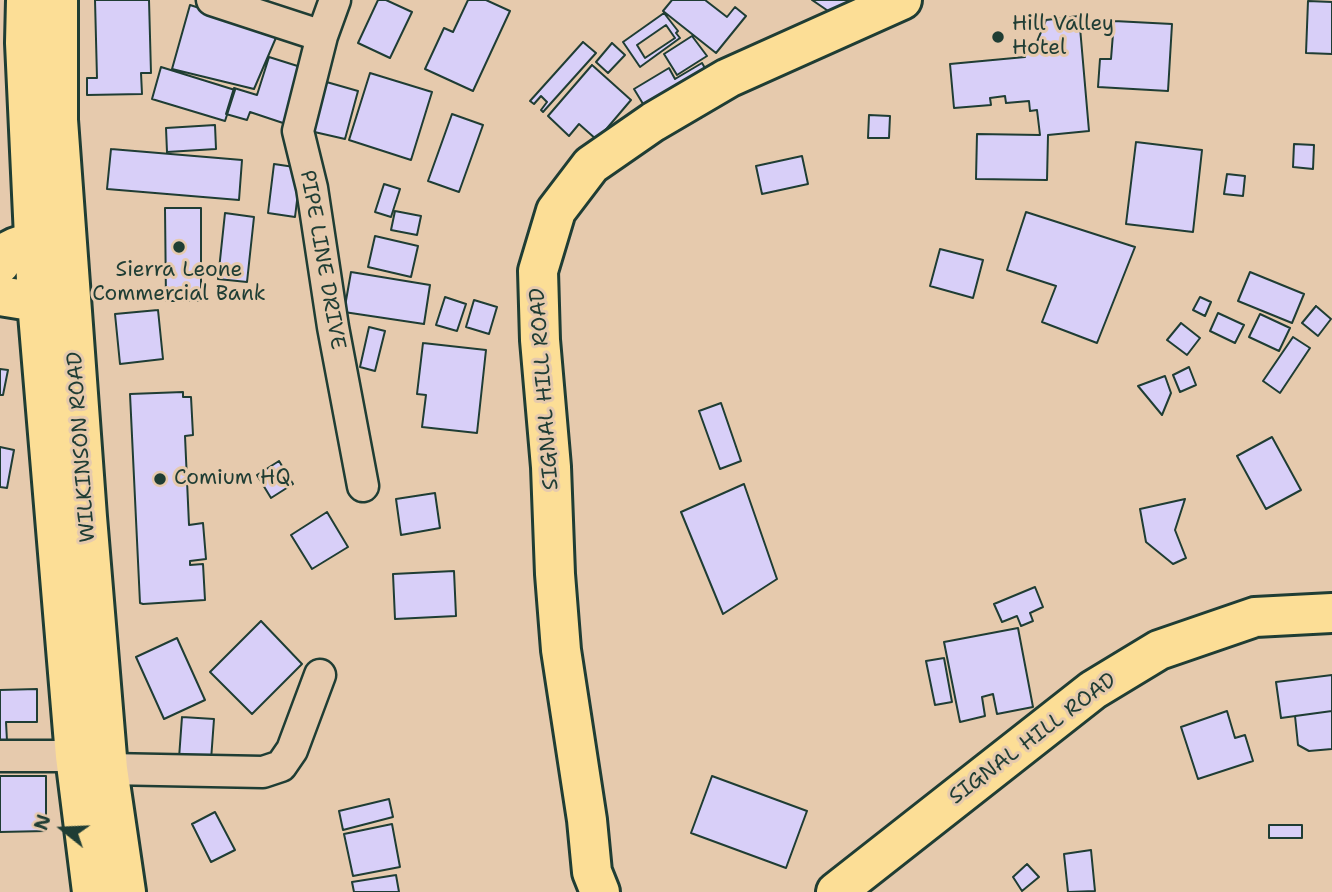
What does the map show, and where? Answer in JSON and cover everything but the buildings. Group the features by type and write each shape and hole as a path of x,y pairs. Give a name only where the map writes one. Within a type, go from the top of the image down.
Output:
{"main road":[{"name":"WILKINSON ROAD","path":"26,0 24,43 31,188 31,264 91,762 92,892"},
{"name":"WILKINSON ROAD","path":"58,0 58,120 31,264 91,762 126,892"},
{"name":"SIGNAL HILL ROAD","path":"600,892 592,872 587,820 561,650 555,575 538,271 556,211 591,165 653,122 728,78 902,0"},
{"path":"0,296 31,264"},
{"name":"SIGNAL HILL ROAD","path":"836,892 1093,690 1160,650 1255,617 1332,614"}],"street":[{"path":"212,0 322,36"},
{"name":"PIPE LINE DRIVE","path":"335,0 322,36 298,131 312,188 333,327 363,486"},
{"path":"0,757 263,772 281,766 292,750 320,674"}],"place":[{"name":"Hill Valley Hotel","path":"998,37"},
{"name":"Sierra Leone Commercial Bank","path":"179,247"},
{"name":"Comium HQ","path":"160,479"}]}
